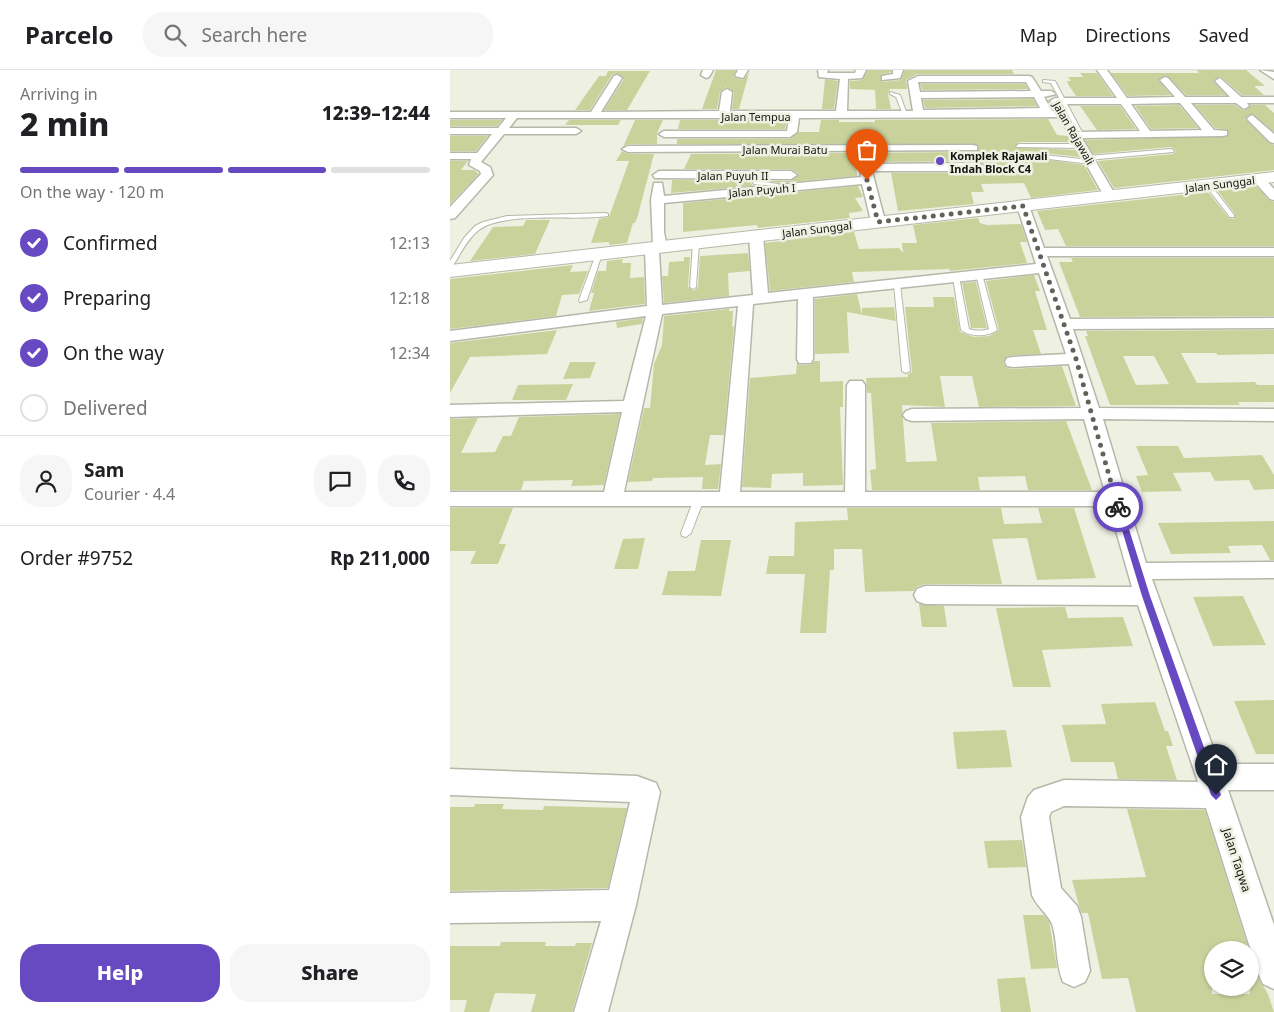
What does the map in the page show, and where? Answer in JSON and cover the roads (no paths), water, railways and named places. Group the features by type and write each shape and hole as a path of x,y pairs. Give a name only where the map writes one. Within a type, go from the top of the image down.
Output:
{"main road":[{"name":"Jalan Sunggal","path":"450,271 1274,177"}],"street":[{"path":"820,71 824,76 858,76 861,70"},
{"path":"885,78 897,76 898,70"},
{"name":"Jalan Rajawali","path":"1038,70 1056,98 1071,129 1110,196"},
{"path":"1102,70 1145,131"},
{"path":"1214,70 1274,140"},
{"path":"1264,70 1274,76"},
{"path":"980,74 1029,79 1038,94 1046,112 921,113 918,111 914,95 913,81 916,79 980,74"},
{"path":"593,116 616,78"},
{"path":"840,116 844,80"},
{"path":"1165,80 1209,130"},
{"path":"724,116 727,92"},
{"path":"914,95 1038,94 1056,98 1124,100 1274,100"},
{"name":"Jalan Tempua","path":"450,115 840,116 930,120 1063,114"},
{"path":"450,215 488,172 475,164 478,156 514,116"},
{"path":"654,134 790,134 792,132 794,116"},
{"path":"1071,129 1223,133"},
{"path":"450,131 576,131"},
{"name":"Jalan Murai Batu","path":"628,149 973,148"},
{"path":"613,499 632,406 655,310 657,200 659,175 667,149"},
{"path":"866,149 867,174 878,222"},
{"path":"450,156 478,156"},
{"path":"867,174 980,167"},
{"name":"Jalan Puyuh II","path":"659,175 867,174"},
{"name":"Jalan Puyuh I","path":"657,200 777,189 867,174"},
{"path":"1258,179 1274,196"},
{"name":"Jalan Taqwa","path":"1023,206 1040,260 1076,359 1146,596 1213,786 1274,974"},
{"path":"729,499 754,300 756,236"},
{"path":"450,336 655,310 806,295 956,277 979,274 1040,260 1274,252"},
{"path":"805,359 806,295"},
{"path":"1064,324 1274,324"},
{"path":"1013,362 1076,359"},
{"path":"855,499 856,384"},
{"path":"450,412 632,406"},
{"path":"912,415 1094,419 1274,426"},
{"path":"1094,419 1274,415"},
{"path":"450,499 1116,499"},
{"path":"1138,571 1274,570"},
{"path":"925,596 1146,596"},
{"path":"1074,971 1066,917 1047,895 1035,818 1036,808 1042,800 1064,793 1213,786 1274,776"},
{"path":"450,782 637,788 646,792 621,905 591,1012"},
{"path":"450,908 621,905"}],"lane":[{"path":"892,94 898,96 903,119"},
{"path":"1056,98 1071,129"},
{"path":"1018,146 1081,146"},
{"path":"1025,155 1090,160 1171,151"},
{"path":"756,183 772,183 776,185 777,189"},
{"path":"1208,186 1232,216"},
{"path":"450,266 472,230 491,221 507,218 606,216"},
{"path":"693,287 696,243"},
{"path":"583,300 599,254"},
{"path":"956,277 965,330 970,332 990,332 993,330 979,274"},
{"path":"897,284 906,371"},
{"path":"686,533 700,499"}],"place":[{"name":"Komplek Rajawali Indah Block C4","path":"940,161"}]}
